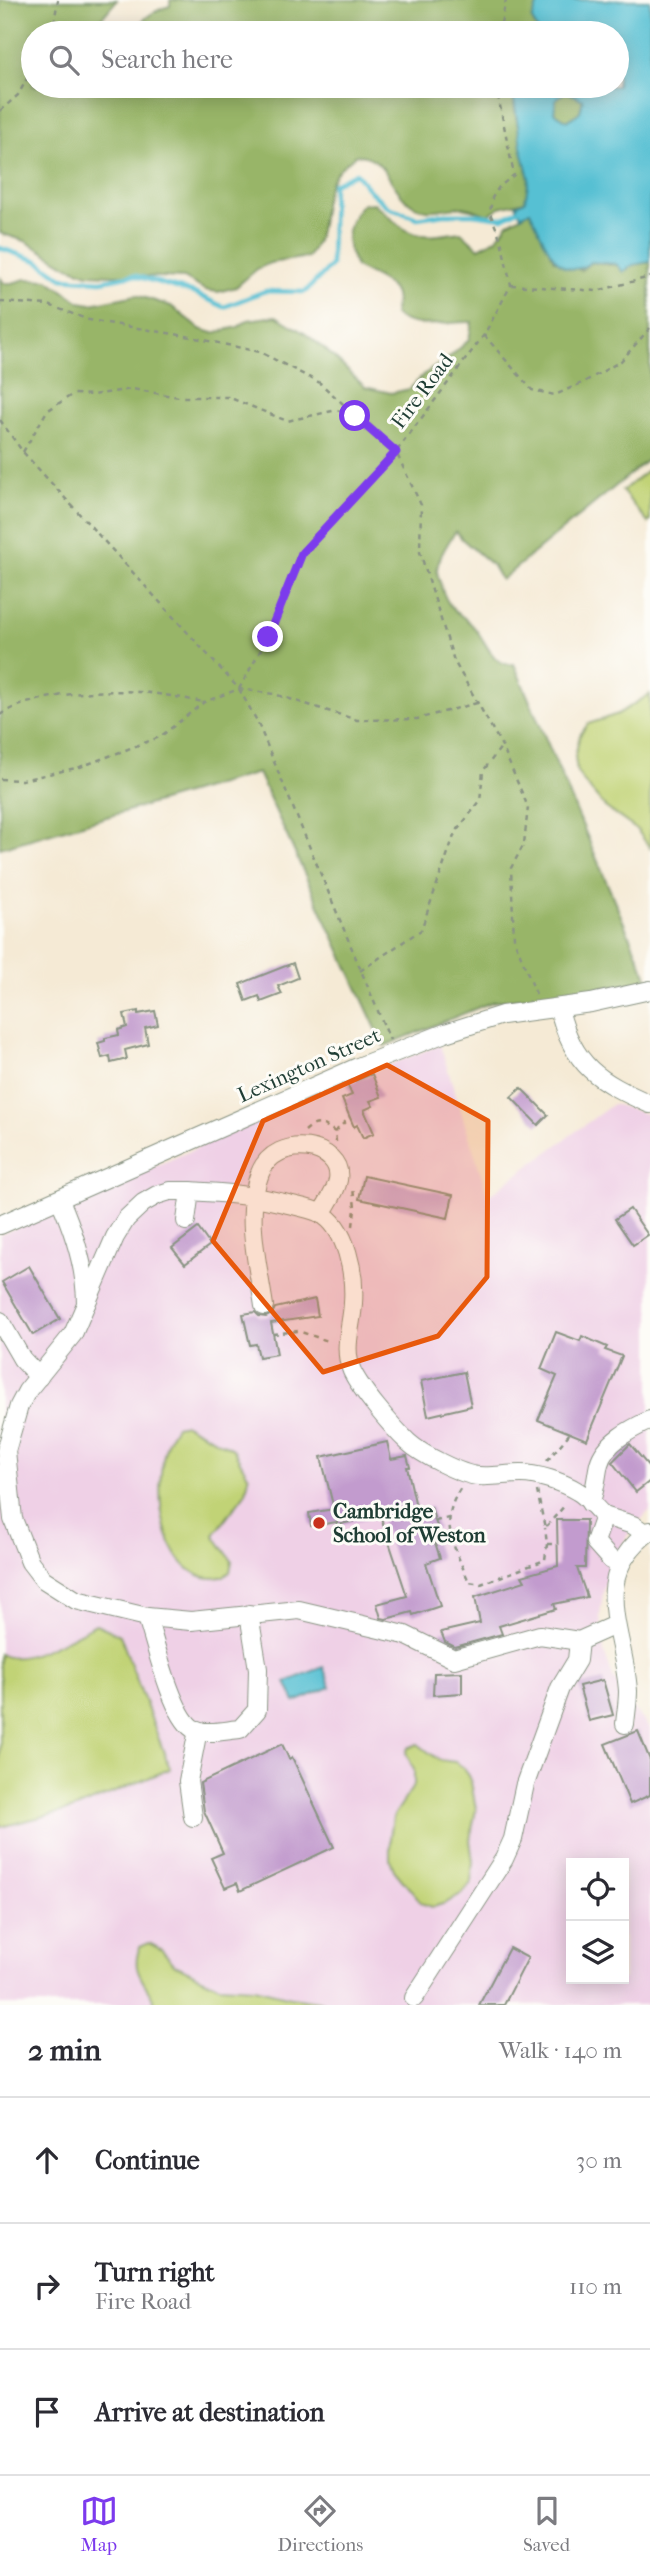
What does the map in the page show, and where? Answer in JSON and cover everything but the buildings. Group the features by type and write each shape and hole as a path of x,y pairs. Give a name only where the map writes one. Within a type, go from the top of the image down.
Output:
{"street":[{"name":"Lexington Street","path":"0,1225 395,1052 481,1021 650,990"},
{"path":"551,1009 571,1042 603,1082 650,1104"},
{"path":"264,1306 253,1226 255,1196 260,1172 266,1162 287,1149 300,1146 327,1156 338,1172 334,1191 321,1213"},
{"path":"186,1221 190,1191"},
{"path":"615,1625 579,1641 540,1635 454,1659 405,1635 299,1609 191,1621 147,1617 76,1600 43,1578 30,1562 13,1519 6,1451 22,1400 73,1334 122,1225 143,1203 163,1193 190,1191 255,1196 321,1213 332,1222 345,1243 350,1268 354,1302 346,1343 352,1371 383,1414 410,1444 447,1465 476,1476 523,1474 542,1477 584,1497 604,1516 648,1532 630,1548 619,1564 614,1603 615,1625 628,1692 625,1724"},
{"path":"60,1199 72,1229 85,1282 86,1307"},
{"path":"72,1229 86,1245 107,1255"},
{"path":"0,1321 22,1359 39,1377"},
{"path":"584,1497 594,1494 600,1460 610,1445 650,1420"},
{"path":"604,1516 595,1542 611,1560 619,1564"},
{"path":"147,1617 179,1714 193,1729 209,1732 240,1729 257,1710 258,1669 249,1614"},
{"path":"414,1998 504,1859 513,1839 525,1784 561,1688 577,1660 579,1641"},
{"path":"193,1817 188,1781 198,1730"}],"path":[{"path":"54,21 58,0"},
{"path":"502,21 506,0"},
{"path":"0,111 21,91"},
{"path":"498,98 514,175 499,187 492,198 491,213 501,240 511,285 597,291 650,277"},
{"name":"Fire Road","path":"239,689 268,637 302,553 396,452 484,335 511,285"},
{"path":"0,302 49,305 89,320 186,336 260,352 320,383 396,452 421,505 420,552 454,661 502,746 528,807 524,844 511,868 514,939 551,1009"},
{"path":"484,335 532,390 555,395 621,361 650,328"},
{"path":"23,452 47,411 74,394 92,396 132,389 179,397 228,397 287,421 337,410 355,416 396,452"},
{"path":"0,420 23,452 239,689 257,721 395,1052"},
{"path":"0,779 22,780 80,767 160,737 204,702 239,689 274,694 356,720 417,719 477,703"},
{"path":"0,715 13,706 40,699 91,692 148,692 204,702"},
{"path":"360,971 421,930 455,833 480,802 483,771 502,746"},
{"path":"300,1146 303,1133 317,1124 323,1124 335,1132"},
{"path":"273,1334 298,1331 332,1342 346,1343"},
{"path":"469,1474 450,1504 449,1530 469,1583 481,1584 545,1560 545,1528 534,1477 570,1433"},
{"path":"545,1528 584,1497"},
{"path":"435,1521 450,1518"},
{"path":"547,1544 558,1544"}],"highlighted area":[{"path":"387,1065 488,1121 487,1277 438,1336 323,1372 213,1241 263,1121"}],"shaded area":[{"name":"Cambridge School of Weston","path":"440,1045 488,1196 613,1104 650,1115 650,1510 628,1534 609,1570 600,1616 604,1652 613,1677 650,1729 650,2005 0,2005 0,1235 346,1082"}],"green space":[{"path":"0,0 117,0 99,21 21,21 21,98 514,98 529,178 525,201 500,207 488,215 461,207 421,209 403,197 374,160 356,155 332,179 326,194 318,238 308,257 270,263 257,269 236,287 218,292 205,290 184,278 88,274 69,267 25,241 0,233"},
{"path":"170,0 539,0 533,21 143,21 170,6"},
{"path":"556,99 583,99 580,112 567,121 554,112"},
{"path":"374,203 412,233 431,235 461,232 479,248 496,239 508,223 530,211 554,260 581,270 591,262 610,265 650,262 650,458 501,580 493,566 456,531 447,544 437,570 445,596 453,609 472,624 496,659 514,664 649,982 492,1002 384,1046 258,773 0,848 0,277 4,283 26,279 48,280 80,302 91,304 136,295 171,306 200,329 213,333 238,327 248,320 276,316 306,334 365,387 391,393 410,389 423,375 450,357 469,340 472,322 422,324 394,315 396,304 392,289 356,267 347,242 349,227 356,212 362,204"},
{"path":"650,469 650,521 648,523 622,491"},
{"path":"650,694 650,848 637,830 605,807 587,786 577,772 575,756 580,735 588,724 618,714"},
{"path":"185,1424 233,1449 249,1477 246,1492 214,1535 232,1561 230,1572 224,1576 204,1577 187,1568 175,1552 166,1532 160,1485 162,1462 176,1426"},
{"path":"96,1624 120,1635 170,1769 74,1809 0,1827 0,1654 21,1657 34,1654"},
{"path":"418,1744 439,1760 455,1762 464,1768 471,1782 476,1809 470,1840 473,1862 471,1883 464,1892 446,1903 431,1907 421,1903 394,1870 390,1859 393,1817 414,1785 414,1770 406,1753 408,1748"},
{"path":"149,1943 162,1950 175,1965 219,1986 254,1988 329,2005 156,2005 140,1977 137,1964 140,1947"}],"water":[{"path":"539,0 650,0 650,262 633,265 623,272 616,264 591,262 579,268 569,268 560,264 552,255 530,211 521,216 516,205 525,201 529,178 514,98 557,98 554,112 567,121 580,112 583,100 579,98 629,98 629,21 533,21"},
{"path":"323,1667 331,1687 295,1702 286,1682"}],"waterway":[{"path":"0,248 38,261 62,278 101,281 133,275 194,293 224,307 265,291 305,292 331,266 333,184 356,173 370,191 388,207 417,218 444,214 503,218 523,207"}],"place":[{"name":"Cambridge School of Weston","path":"319,1523"}],"route":[{"path":"268,637 302,553 396,452 355,416"}]}
